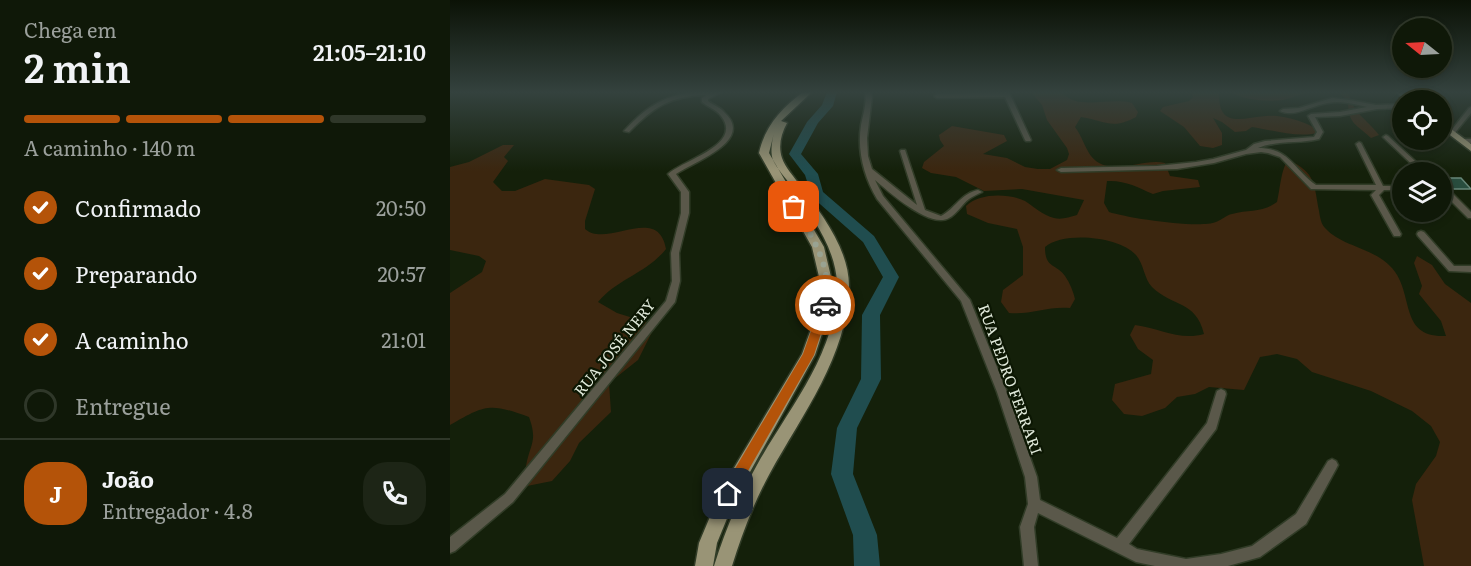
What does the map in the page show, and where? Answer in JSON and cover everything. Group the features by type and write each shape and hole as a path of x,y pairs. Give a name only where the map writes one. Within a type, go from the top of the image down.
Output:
{"main road":[{"path":"704,566 708,543 728,494 808,355 826,301 825,272 818,246 764,153 768,133 778,118"},
{"path":"723,566 732,535 762,472 822,366 843,304 843,281 838,258 825,231 778,160 775,147 776,135 787,118"},
{"path":"1452,133 1466,141 1471,148"}],"street":[{"name":"RUA JOSÉ NERY","path":"627,131 640,118"},
{"name":"RUA JOSÉ NERY","path":"450,546 508,498 670,302 675,281 675,253 685,213 685,192 672,174 721,146 727,138 729,127 725,118"},
{"name":"RUA PEDRO FERRARI","path":"866,118 864,131 871,183 965,300 1022,449 1031,477 1034,504 1027,527 1030,566"},
{"path":"1018,118 1028,140"},
{"path":"1060,170 1182,165 1213,161 1249,150 1259,143 1305,141 1317,138 1320,132 1314,118"},
{"path":"1452,133 1464,118"},
{"path":"1386,137 1413,162"},
{"path":"1359,144 1381,189"},
{"path":"1249,150 1278,153 1314,187 1392,188"},
{"path":"903,151 922,209"},
{"path":"868,171 896,194 933,217 946,217 966,196 978,192"},
{"path":"1381,189 1375,195 1397,234"},
{"path":"1452,198 1471,216"},
{"path":"1420,234 1452,269 1471,269"},
{"path":"1119,546 1212,425 1221,394"},
{"path":"1034,504 1136,555 1186,566 1221,561 1255,552 1301,519 1332,465"}],"shaded area":[{"path":"1080,118 1075,127 1091,156 1098,163 1117,167 1165,163 1170,176 1198,180 1200,187 1153,194 1125,183 1107,181 1104,203 1109,212 1146,220 1207,224 1238,212 1266,208 1277,202 1282,174 1288,160 1304,169 1312,180 1325,228 1340,239 1376,256 1392,268 1399,278 1414,322 1421,330 1431,335 1446,336 1441,321 1419,294 1422,286 1414,263 1417,256 1432,265 1445,284 1471,303 1471,566 1424,566 1412,500 1416,484 1436,456 1440,442 1431,426 1412,411 1371,391 1312,372 1297,359 1277,354 1260,357 1244,390 1209,387 1195,394 1177,397 1165,408 1142,416 1124,414 1112,400 1115,384 1151,374 1153,360 1138,349 1130,335 1135,325 1178,335 1204,334 1200,323 1189,309 1152,287 1139,259 1128,249 1117,243 1091,238 1077,237 1053,242 1045,247 1045,254 1049,262 1062,272 1070,284 1075,299 1070,308 1009,313 1001,302 1003,290 1023,275 1023,247 1017,229 988,223 967,214 966,206 986,197 1018,198 1050,217 1060,219 1077,215 1084,200 1022,189 984,191 956,177 931,173 922,168 924,162 944,146 939,135 952,126 1004,135 1007,141 983,154 1007,158 1025,167 1050,169 1067,160 1069,154 1047,120"},
{"path":"1088,118 1133,118 1121,123"},
{"path":"1171,118 1213,118 1222,133 1222,145 1213,148 1200,146 1184,127"},
{"path":"1214,118 1291,118 1320,132 1304,135 1252,127 1246,131 1235,132"},
{"path":"1364,118 1379,135 1371,138 1351,119"},
{"path":"503,145 514,145 504,157 508,161 493,182 502,191 515,191 545,179 589,185 595,189 585,221 585,229 594,234 606,234 631,229 653,229 661,236 666,249 650,264 614,287 598,302 617,313 646,322 652,332 638,360 609,383 611,412 579,443 570,461 552,481 527,486 526,466 533,437 529,417 505,409 488,408 472,413 450,425 450,293 482,272 486,261 479,256 450,250 450,167 469,162"}],"building":[{"path":"1452,178 1461,178 1471,189 1452,189"}],"waterway":[{"path":"816,118 795,154 811,174 817,194 869,239 891,277 871,315 871,379 847,428 842,474 865,535 867,566"}],"way so far":[{"path":"794,207 818,246 824,263 825,305"}],"route":[{"path":"728,494 808,355 825,305"}]}
